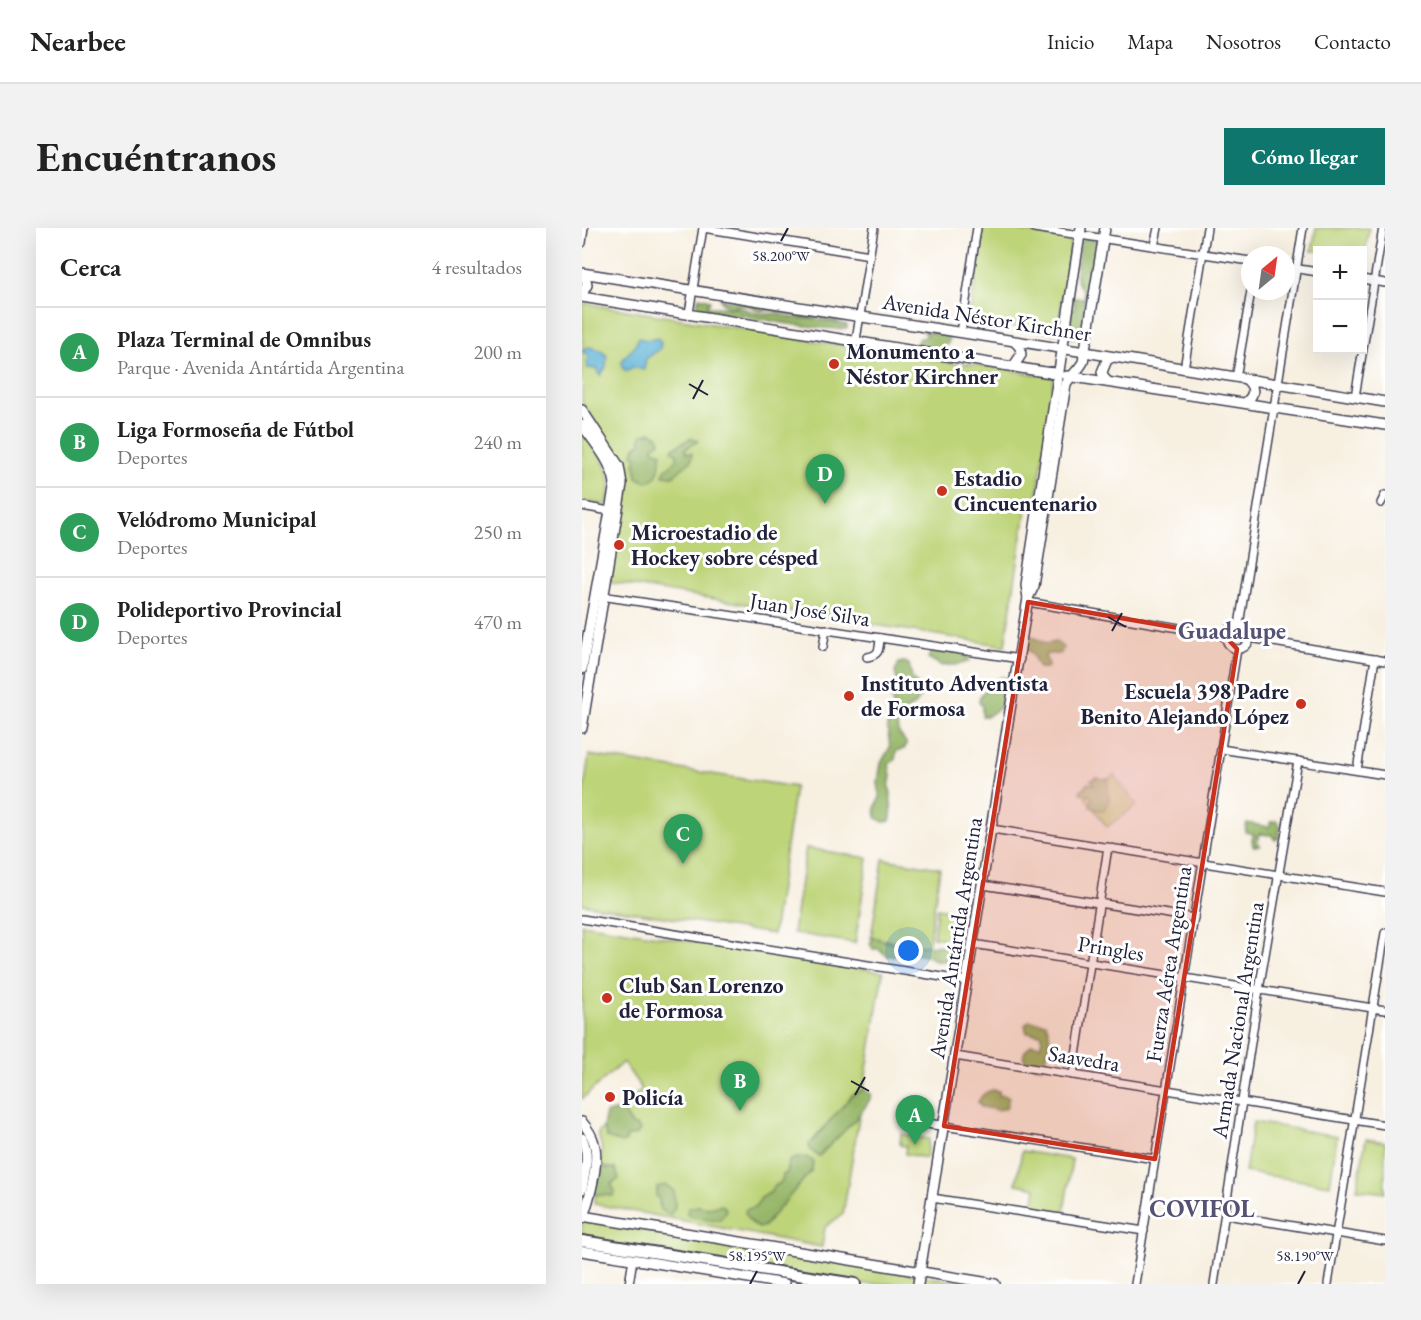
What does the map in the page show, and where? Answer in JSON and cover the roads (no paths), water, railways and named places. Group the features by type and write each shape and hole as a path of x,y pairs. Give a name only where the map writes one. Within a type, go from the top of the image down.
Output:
{"main road":[{"name":"Avenida Antártida Argentina","path":"918,1284 1020,659 1028,600 1026,585 1080,232"},
{"path":"1060,374 1078,371 1085,352 1104,233"},
{"name":"Avenida Néstor Kirchner","path":"582,274 1085,352 1385,402"},
{"path":"582,274 587,285 582,296"},
{"name":"Avenida Néstor Kirchner","path":"582,296 1385,425"},
{"path":"1013,367 1021,355 1020,347 1015,342"},
{"path":"1108,382 1102,372 1107,360 1113,357"},
{"path":"1245,403 1253,394 1253,389 1247,380"},
{"path":"582,410 619,466 622,484 614,512 599,595 582,669"},
{"path":"582,425 605,456 613,473 614,512"},
{"path":"582,728 589,634"},
{"path":"582,1122 593,1139 596,1158 587,1210 582,1215 582,1221"},
{"path":"582,1138 586,1147 587,1159 582,1189"},
{"path":"582,1215 995,1284"},
{"path":"582,1241 855,1284"},
{"path":"582,1251 726,1278 785,1284"}],"street":[{"path":"582,243 585,228"},
{"path":"689,313 703,228 870,255"},
{"path":"856,340 874,228"},
{"path":"962,333 977,228"},
{"path":"1034,228 1104,233 1154,246 1241,259"},
{"path":"1154,246 1158,228"},
{"path":"1184,369 1207,228"},
{"path":"1239,625 1303,228"},
{"path":"1355,397 1383,228"},
{"path":"1296,269 1313,271"},
{"path":"1367,280 1385,283"},
{"path":"1236,378 1249,300"},
{"path":"1381,503 1385,495"},
{"path":"582,506 614,512"},
{"name":"Juan José Silva","path":"599,595 1020,659"},
{"path":"1028,600 1225,636"},
{"path":"1239,625 1249,632 1250,638 1246,646 1237,649 1228,645 1225,636 1230,627 1239,625"},
{"path":"823,647 826,629"},
{"path":"867,657 875,656 879,652 880,638"},
{"path":"1250,638 1385,660"},
{"name":"Fuerza Aérea Argentina","path":"1135,1284 1237,649"},
{"path":"1357,770 1375,659"},
{"path":"1221,748 1385,775"},
{"name":"Armada Nacional Argentina","path":"1214,1284 1259,990 1298,761"},
{"path":"992,829 1385,892"},
{"path":"1073,1075 1108,847"},
{"path":"983,885 1194,918"},
{"path":"582,919 967,981"},
{"path":"1328,1284 1385,933"},
{"name":"Pringles","path":"973,944 1385,1010"},
{"name":"Saavedra","path":"955,1056 1385,1125"},
{"path":"930,1124 1155,1159"},
{"path":"932,1198 1144,1231"},
{"path":"1226,1215 1385,1240"},
{"path":"629,1284 633,1259"}],"water":[{"path":"638,338 648,340 658,338 661,343 660,349 646,359 644,370 632,367 628,371 623,369 621,363"},
{"path":"588,347 601,350 607,356 606,367 600,376 597,369 587,368 588,355 582,351"}],"place":[{"name":"Monumento a Néstor Kirchner","path":"834,364"},
{"name":"Estadio Cincuentenario","path":"942,491"},
{"name":"Polideportivo Provincial","path":"825,504"},
{"name":"Microestadio de Hockey sobre césped","path":"619,545"},
{"name":"Instituto Adventista de Formosa","path":"849,696"},
{"name":"Escuela 398 Padre Benito Alejando López","path":"1301,704"},
{"name":"Velódromo Municipal","path":"683,864"},
{"name":"Club San Lorenzo de Formosa","path":"607,998"},
{"name":"Policía","path":"610,1097"},
{"name":"Liga Formoseña de Fútbol","path":"740,1111"},
{"name":"Plaza Terminal de Omnibus","path":"915,1145"}],"district":[{"name":"Guadalupe","path":"1232,631"},
{"name":"COVIFOL","path":"1202,1209"}]}
